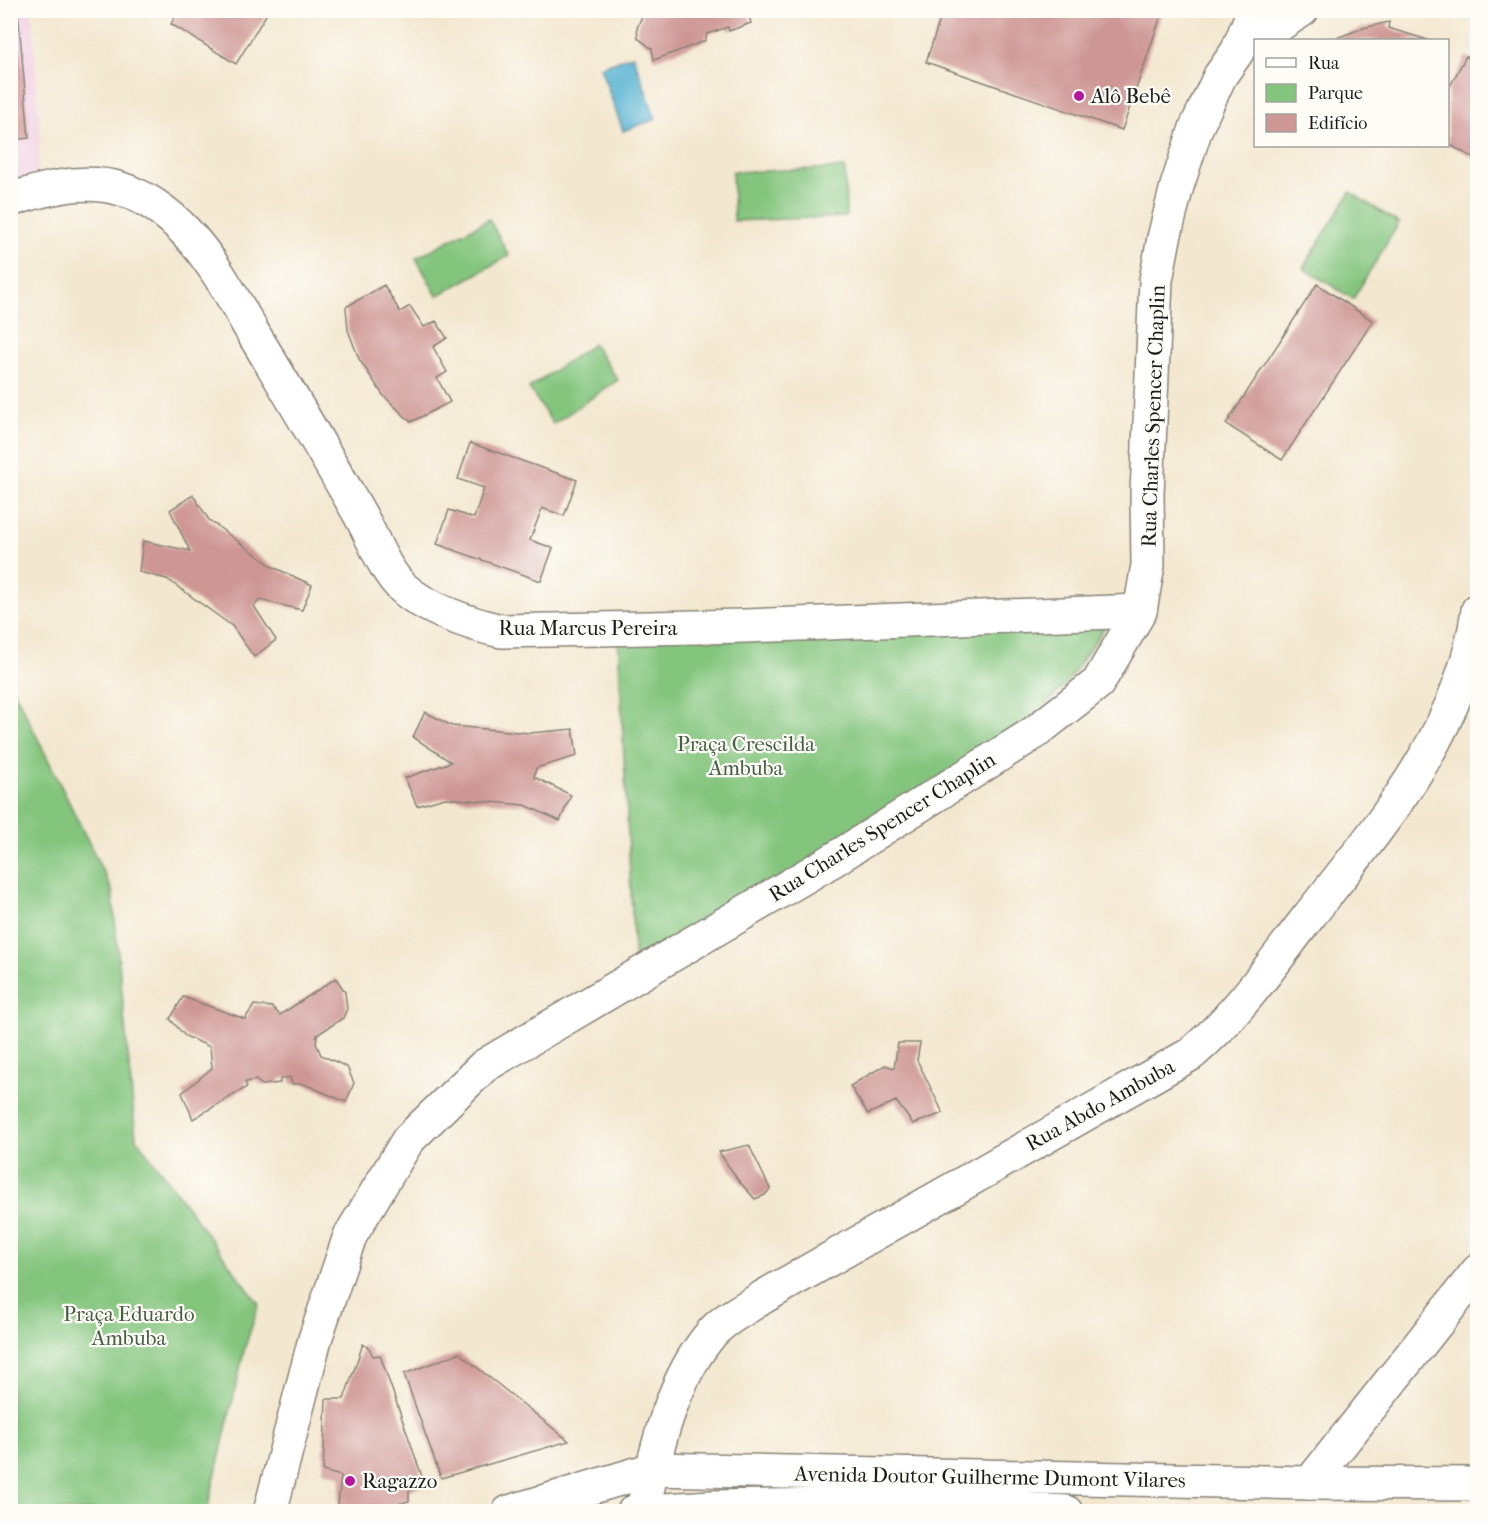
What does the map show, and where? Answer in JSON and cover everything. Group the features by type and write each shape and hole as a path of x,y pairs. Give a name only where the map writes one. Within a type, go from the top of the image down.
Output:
{"main road":[{"name":"Rua Charles Spencer Chaplin","path":"270,1512 315,1339 350,1236 408,1140 484,1066 833,860 1034,733 1098,683 1140,611 1148,565 1147,494 1156,280 1177,186 1196,128 1220,76 1249,45 1254,10"},
{"name":"Rua Charles Spencer Chaplin","path":"1258,39 1302,10"},
{"name":"Rua Marcus Pereira","path":"10,200 36,191 96,183 141,197 161,209 204,254 301,413 381,557 402,587 440,611 471,624 501,631 745,626 1140,611"},
{"name":"Rua Abdo Ambuba","path":"639,1510 669,1414 689,1366 712,1333 763,1297 1191,1054 1223,1026 1368,841 1416,775 1437,739 1466,670 1478,610"},
{"path":"1310,1484 1478,1271"},
{"name":"Rua Charles Spencer Chaplin","path":"280,1512 283,1463"},
{"name":"Avenida Doutor Guilherme Dumont Vilares","path":"509,1512 653,1469 1310,1484 1478,1484"},
{"name":"Avenida Doutor Guilherme Dumont Vilares","path":"639,1510 910,1504 1066,1512"}],"shaded area":[{"path":"11,11 32,11 40,136 36,191 11,207"}],"green space":[{"path":"845,168 846,217 734,221 732,172"},
{"path":"1350,192 1399,223 1353,299 1303,268"},
{"path":"489,219 509,256 437,296 416,258"},
{"path":"593,344 618,380 553,424 529,388"},
{"name":"Praça Crescilda Ambuba","path":"1109,621 1065,685 1022,731 635,972 618,639"},
{"name":"Praça Eduardo Ambuba","path":"11,684 112,890 136,1138 259,1304 245,1347 207,1511 11,1511"}],"water":[{"path":"633,55 656,119 623,131 600,67"}],"building":[{"path":"10,10 18,10 29,138 10,140"},
{"path":"179,10 269,10 236,64 171,24"},
{"path":"639,10 747,10 751,23 729,31 728,27 707,34 705,41 654,60 652,49 638,38 637,28 642,16"},
{"name":"Alô Bebê","path":"943,10 1163,10 1122,130 926,62"},
{"path":"1389,22 1388,28 1425,39 1334,39 1363,28"},
{"path":"1466,56 1478,63 1478,160 1449,145 1449,88"},
{"path":"1317,284 1373,321 1282,460 1226,424"},
{"path":"384,285 400,312 410,306 424,327 436,321 447,338 433,347 447,372 437,378 450,402 411,422 383,395 359,359 348,330 346,307"},
{"path":"470,443 577,480 564,516 542,508 530,540 553,548 541,581 437,544 449,510 474,518 484,488 458,479"},
{"path":"193,495 209,520 273,567 312,585 302,610 260,600 254,606 276,640 254,657 232,626 167,579 139,572 143,541 190,551 170,510"},
{"path":"425,712 452,726 530,733 573,729 577,756 536,768 534,777 571,795 560,821 525,805 445,798 417,806 405,778 451,762 413,737"},
{"path":"336,978 345,992 347,1009 343,1018 317,1035 316,1043 321,1055 347,1067 354,1083 346,1102 304,1084 292,1084 290,1077 280,1079 280,1083 262,1085 256,1080 245,1082 247,1087 193,1119 182,1093 212,1068 210,1047 185,1036 170,1019 183,997 245,1019 254,1005 272,1007 280,1015"},
{"path":"898,1043 920,1043 917,1060 943,1113 913,1124 896,1101 868,1114 850,1086 885,1065 894,1068"},
{"path":"749,1145 770,1189 765,1195 755,1199 738,1180 719,1152"},
{"path":"363,1344 369,1348 373,1356 380,1355 425,1485 409,1491 409,1501 369,1512 356,1512 338,1505 341,1476 323,1471 326,1399 344,1399"},
{"path":"459,1353 569,1441 441,1478 404,1374"}],"place":[{"name":"Alô Bebê","path":"1079,96"},
{"name":"Ragazzo","path":"350,1481"}]}
